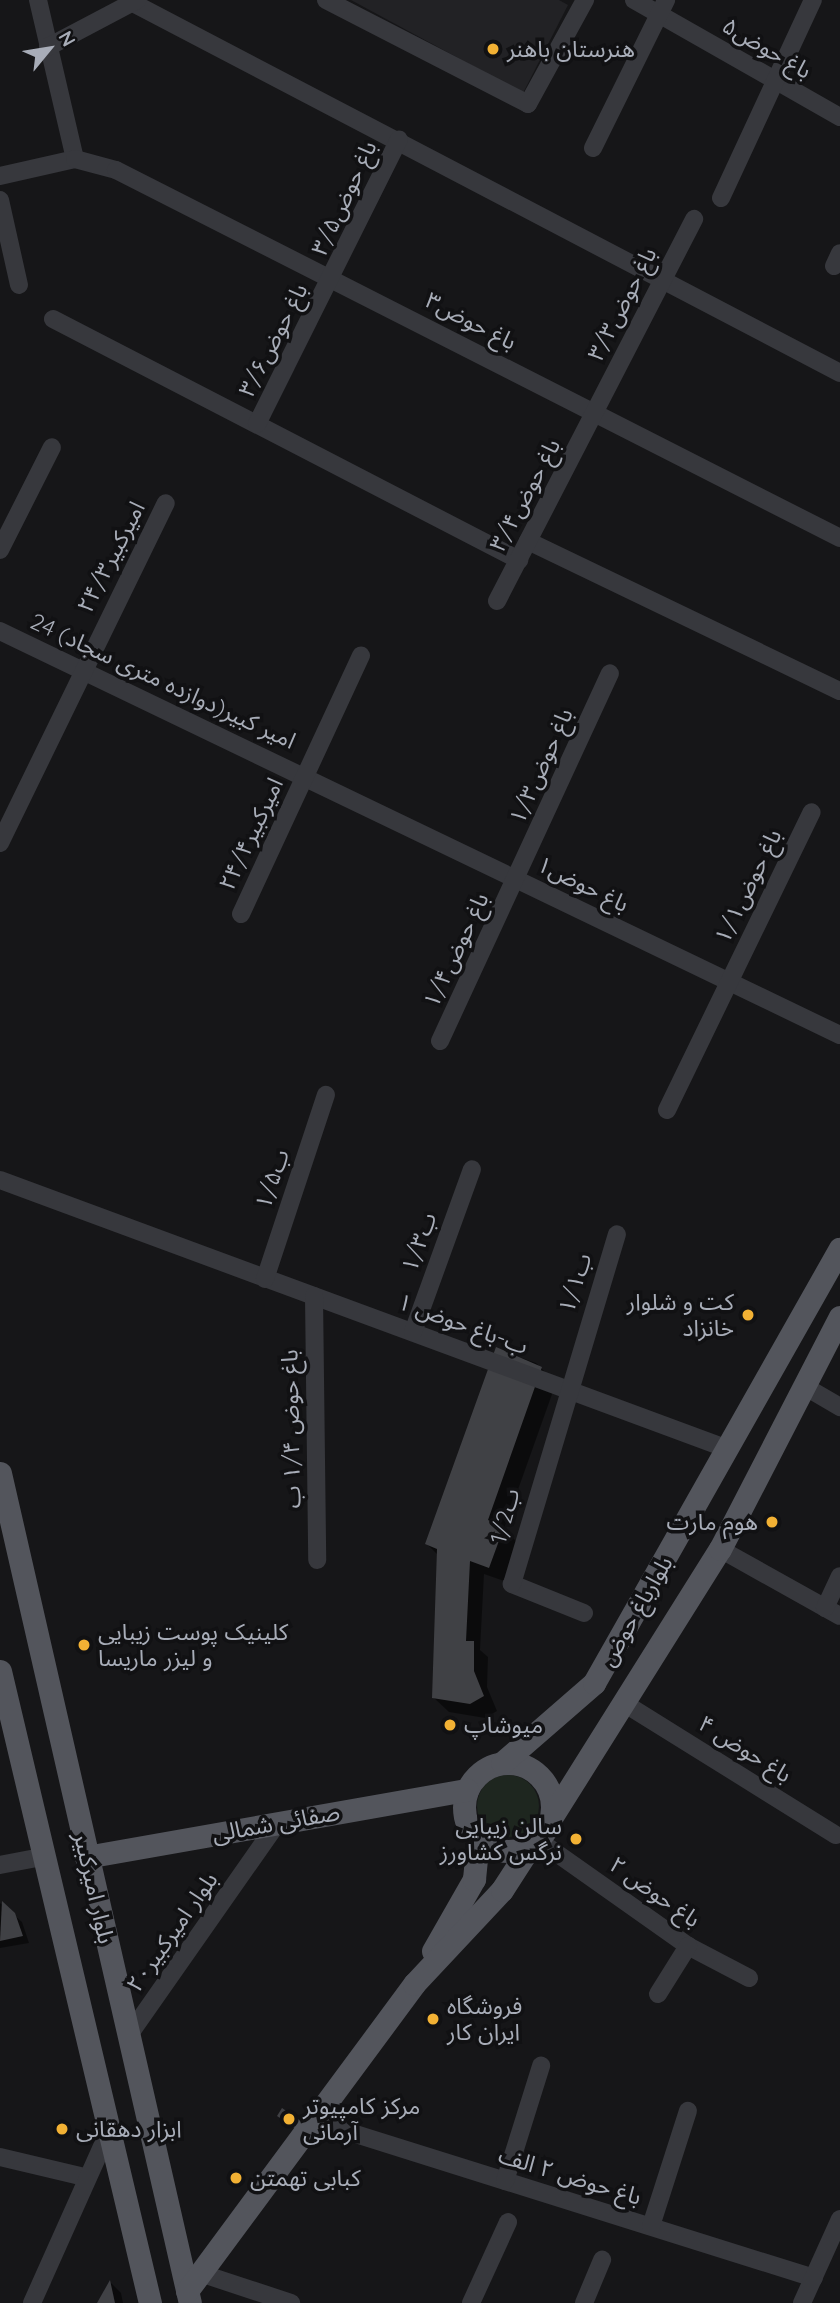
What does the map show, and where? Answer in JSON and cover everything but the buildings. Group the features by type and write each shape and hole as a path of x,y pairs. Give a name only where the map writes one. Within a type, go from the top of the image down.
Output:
{"main road":[{"name":"بلوارباغ حوض","path":"502,1763 594,1683 840,1249"},
{"name":"بلوارباغ حوض","path":"551,1818 627,1705 720,1549 840,1317"},
{"name":"بلوار امیرکبیر","path":"0,1473 86,1857 192,2289"},
{"name":"بلوار امیرکبیر","path":"0,1671 107,2135 150,2303"},
{"path":"192,2289 311,2120 414,1984 502,1890 534,1843 551,1818 541,1777 502,1763 487,1768 467,1790 465,1816 478,1839 498,1850 534,1843"},
{"name":"صفائی شمالی","path":"86,1857 467,1790"},
{"path":"414,1984 474,1879 478,1839"}],"street":[{"path":"0,176 75,159 38,0"},
{"path":"326,0 528,104 585,0"},
{"name":"باغ حوض۵","path":"634,0 663,7 775,80 840,117"},
{"path":"721,198 813,0"},
{"path":"48,47 135,2 840,373"},
{"path":"593,148 663,7"},
{"name":"باغ حوض۳/۵","path":"333,278 399,139"},
{"name":"باغ حوض۳","path":"75,159 116,170 596,411 840,538"},
{"path":"0,200 19,285"},
{"name":"باغ حوض۳/۳","path":"596,411 662,277 694,219"},
{"name":"باغ حوض۳/۶","path":"257,424 333,278"},
{"path":"53,319 519,559"},
{"name":"باغ حوض۳/۴","path":"497,601 596,411"},
{"path":"0,550 52,447"},
{"name":"امیرکبیر۲۴/۳","path":"0,843 166,503"},
{"path":"528,541 840,691"},
{"name":"24 امیر کبیر(دوازده متری سجاد)","path":"0,631 305,775"},
{"name":"امیرکبیر۲۴/۴","path":"241,914 361,655"},
{"name":"باغ حوض۱/۳","path":"516,879 610,673"},
{"name":"باغ حوض۱","path":"305,775 840,1035"},
{"name":"باغ حوض۱/۱","path":"667,1110 811,812"},
{"name":"باغ حوض۱/۴","path":"440,1041 516,879"},
{"name":"ب۱/۵","path":"265,1279 326,1095"},
{"name":"ب۱/۳","path":"413,1332 472,1169"},
{"name":"۱ ب-باغ حوض","path":"0,1180 728,1449"},
{"name":"ب۱/۱","path":"566,1387 617,1234"},
{"name":"باغ حوض ۱/۴ ب","path":"314,1296 317,1560"},
{"path":"804,1386 840,1407"},
{"name":"1/2ب","path":"566,1387 512,1584 584,1613"},
{"path":"720,1549 833,1612 840,1576"},
{"name":"۴ باغ حوض","path":"627,1705 836,1835"},
{"name":"بلوار امیرکبیر۲۰","path":"129,2035 278,1822"},
{"name":"۲ باغ حوض","path":"534,1843 688,1946 749,1978"},
{"path":"0,1865 42,1857"},
{"path":"658,1994 688,1946"},
{"path":"505,2182 541,2066"},
{"path":"651,2226 688,2111"},
{"name":"باغ حوض ۲ الف","path":"311,2120 814,2278"},
{"path":"32,2303 107,2135"},
{"path":"0,2157 88,2178"},
{"path":"802,2303 840,2219"},
{"path":"471,2303 508,2222"},
{"path":"584,2303 602,2260"},
{"path":"192,2289 291,2303"}],"shaded area":[{"name":"هنرستان باهنر","path":"351,0 559,0 568,5 523,93"},
{"path":"508,1775 520,1777 530,1784 537,1794 537,1818 530,1828 520,1835 508,1837 496,1835 486,1828 479,1818 477,1806 479,1794 486,1784 496,1777"}],"place":[{"name":"هنرستان باهنر","path":"493,49"},
{"name":"کت و شلوار خانزاد","path":"748,1315"},
{"name":"هوم مارت","path":"772,1522"},
{"name":"کلینیک پوست زیبایی و لیزر ماریسا","path":"84,1645"},
{"name":"میوشاپ","path":"450,1725"},
{"name":"سالن زیبایی نرگس کشاورز","path":"576,1839"},
{"name":"فروشگاه ایران کار","path":"433,2019"},
{"name":"مرکز کامپیوتر آرمانی","path":"289,2119"},
{"name":"ابزار دهقانی","path":"62,2129"},
{"name":"کبابی تهمتن","path":"236,2178"}]}
